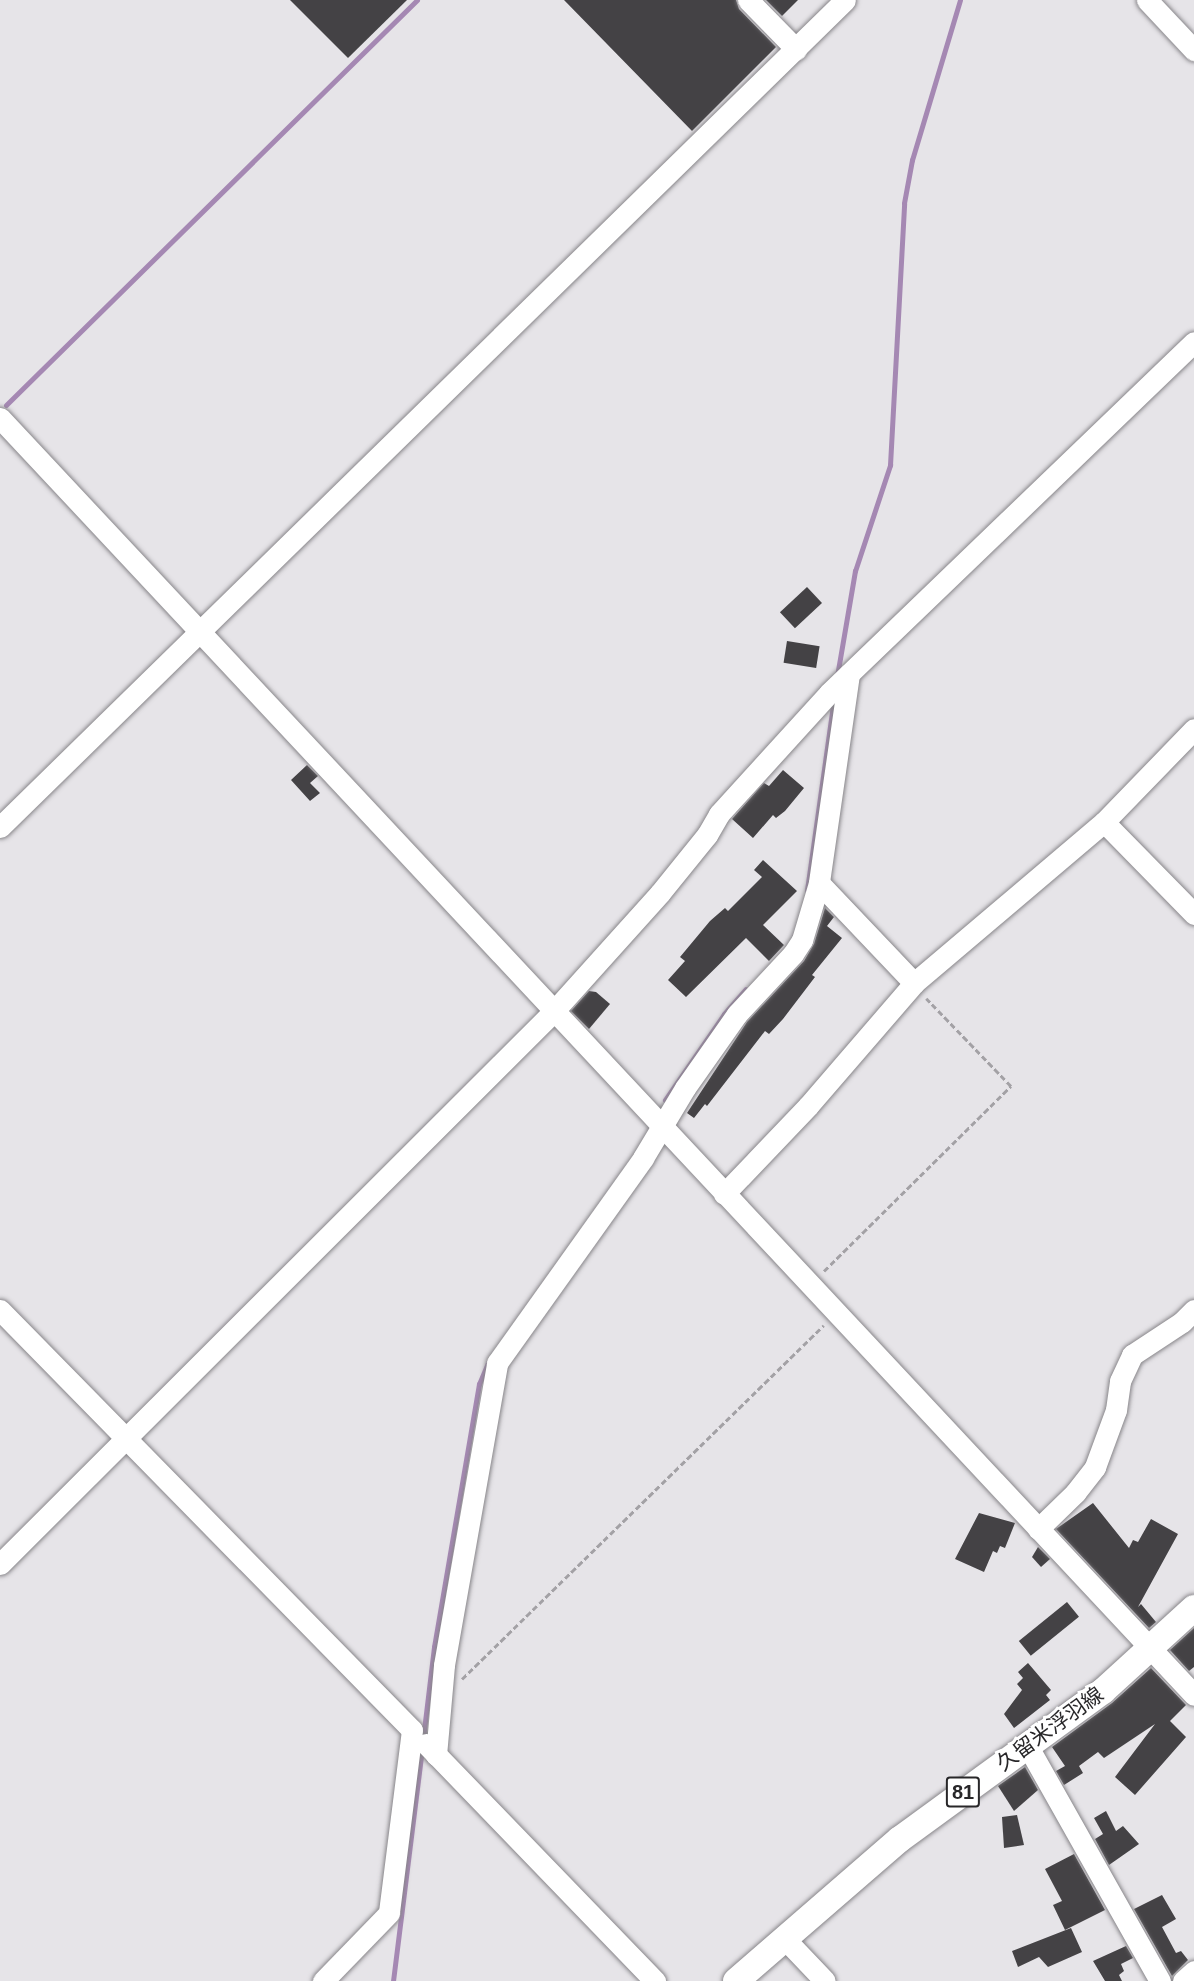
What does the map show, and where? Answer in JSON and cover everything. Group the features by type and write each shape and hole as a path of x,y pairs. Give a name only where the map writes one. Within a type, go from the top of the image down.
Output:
{"main road":[{"name":"久留米浮羽線","path":"736,1981 900,1839 1103,1691 1194,1608"}],"street":[{"path":"748,0 796,49"},
{"path":"0,827 845,0"},
{"path":"1147,0 1194,50"},
{"path":"0,1564 127,1440 553,1012 660,893 707,835 719,813 840,683 1194,342"},
{"path":"0,418 201,629 553,1012 1194,1695"},
{"path":"323,1981 389,1913 423,1741 441,1699 497,1363 656,1122 737,1014 793,954 802,940 819,883 840,683"},
{"path":"724,1194 807,1106 914,982 1104,822 1194,729"},
{"path":"1104,822 1194,914"},
{"path":"819,883 914,982"},
{"path":"0,1310 655,1981"},
{"path":"1038,1528 1075,1493 1095,1467 1116,1410 1120,1381 1132,1355 1182,1322 1194,1310"},
{"path":"1027,1745 1160,1981"},
{"path":"784,1938 825,1981"},
{"path":"1183,1981 1194,1971"}],"path":[{"path":"810,1285 1011,1086 919,992 914,982"},
{"path":"441,1699 836,1313"}],"building":[{"path":"290,0 407,0 348,58"},
{"path":"564,0 736,0 739,9 776,47 692,131"},
{"path":"766,0 798,0 782,16"},
{"path":"807,587 822,603 795,628 780,612"},
{"path":"787,641 820,646 816,668 784,663"},
{"path":"307,765 318,776 310,783 320,793 310,801 291,780"},
{"path":"783,770 804,788 785,811 776,818 773,815 753,838 732,819 764,783 769,786"},
{"path":"763,860 797,891 763,925 784,945 769,961 746,938 686,997 668,980 685,961 680,957 710,921 725,908 728,911 762,877 754,870"},
{"path":"825,908 834,917 827,926 842,938 812,975 815,977 783,1019 769,1034 765,1031 707,1106 705,1104 694,1118 687,1113 747,1022 804,961 814,944"},
{"path":"589,991 596,992 610,1004 589,1029 571,1011"},
{"path":"1093,1503 1129,1548 1133,1540 1138,1542 1151,1519 1178,1534 1138,1607 1141,1604 1156,1622 1149,1628 1056,1529"},
{"path":"979,1513 1015,1523 1005,1548 1000,1546 997,1553 993,1551 984,1572 955,1559"},
{"path":"1038,1547 1050,1559 1041,1567 1032,1557"},
{"path":"1067,1602 1079,1617 1031,1656 1019,1641"},
{"path":"1194,1628 1194,1667 1189,1671 1170,1650"},
{"path":"1028,1663 1051,1690 1046,1695 1050,1700 1014,1728 1004,1714 1022,1690 1017,1684 1023,1678 1018,1672"},
{"path":"1151,1668 1186,1705 1170,1721 1186,1737 1135,1795 1115,1777 1155,1724 1104,1758 1098,1752 1079,1766 1083,1773 1064,1785 1056,1771 1065,1766 1052,1747 1112,1703"},
{"path":"1025,1767 1038,1790 1014,1811 998,1786"},
{"path":"1106,1811 1116,1831 1123,1826 1139,1844 1109,1865 1095,1839 1103,1834 1094,1818"},
{"path":"1017,1815 1024,1845 1004,1848 1002,1817"},
{"path":"1074,1854 1105,1910 1065,1930 1053,1905 1062,1901 1045,1869"},
{"path":"1162,1895 1176,1919 1162,1927 1176,1953 1181,1951 1188,1960 1172,1976 1134,1909"},
{"path":"1071,1928 1082,1952 1048,1967 1039,1957 1018,1967 1012,1951"},
{"path":"1126,1946 1133,1958 1121,1964 1124,1971 1119,1975 1122,1981 1105,1981 1093,1961"}],"waterway":[{"path":"6,405 417,0"},
{"path":"837,676 855,571 890,465 904,203 912,160 960,0"},
{"path":"807,890 834,697"},
{"path":"665,1100 724,1014 746,989"},
{"path":"423,1738 434,1647 479,1384 489,1361"},
{"path":"393,1981 422,1748"}]}
